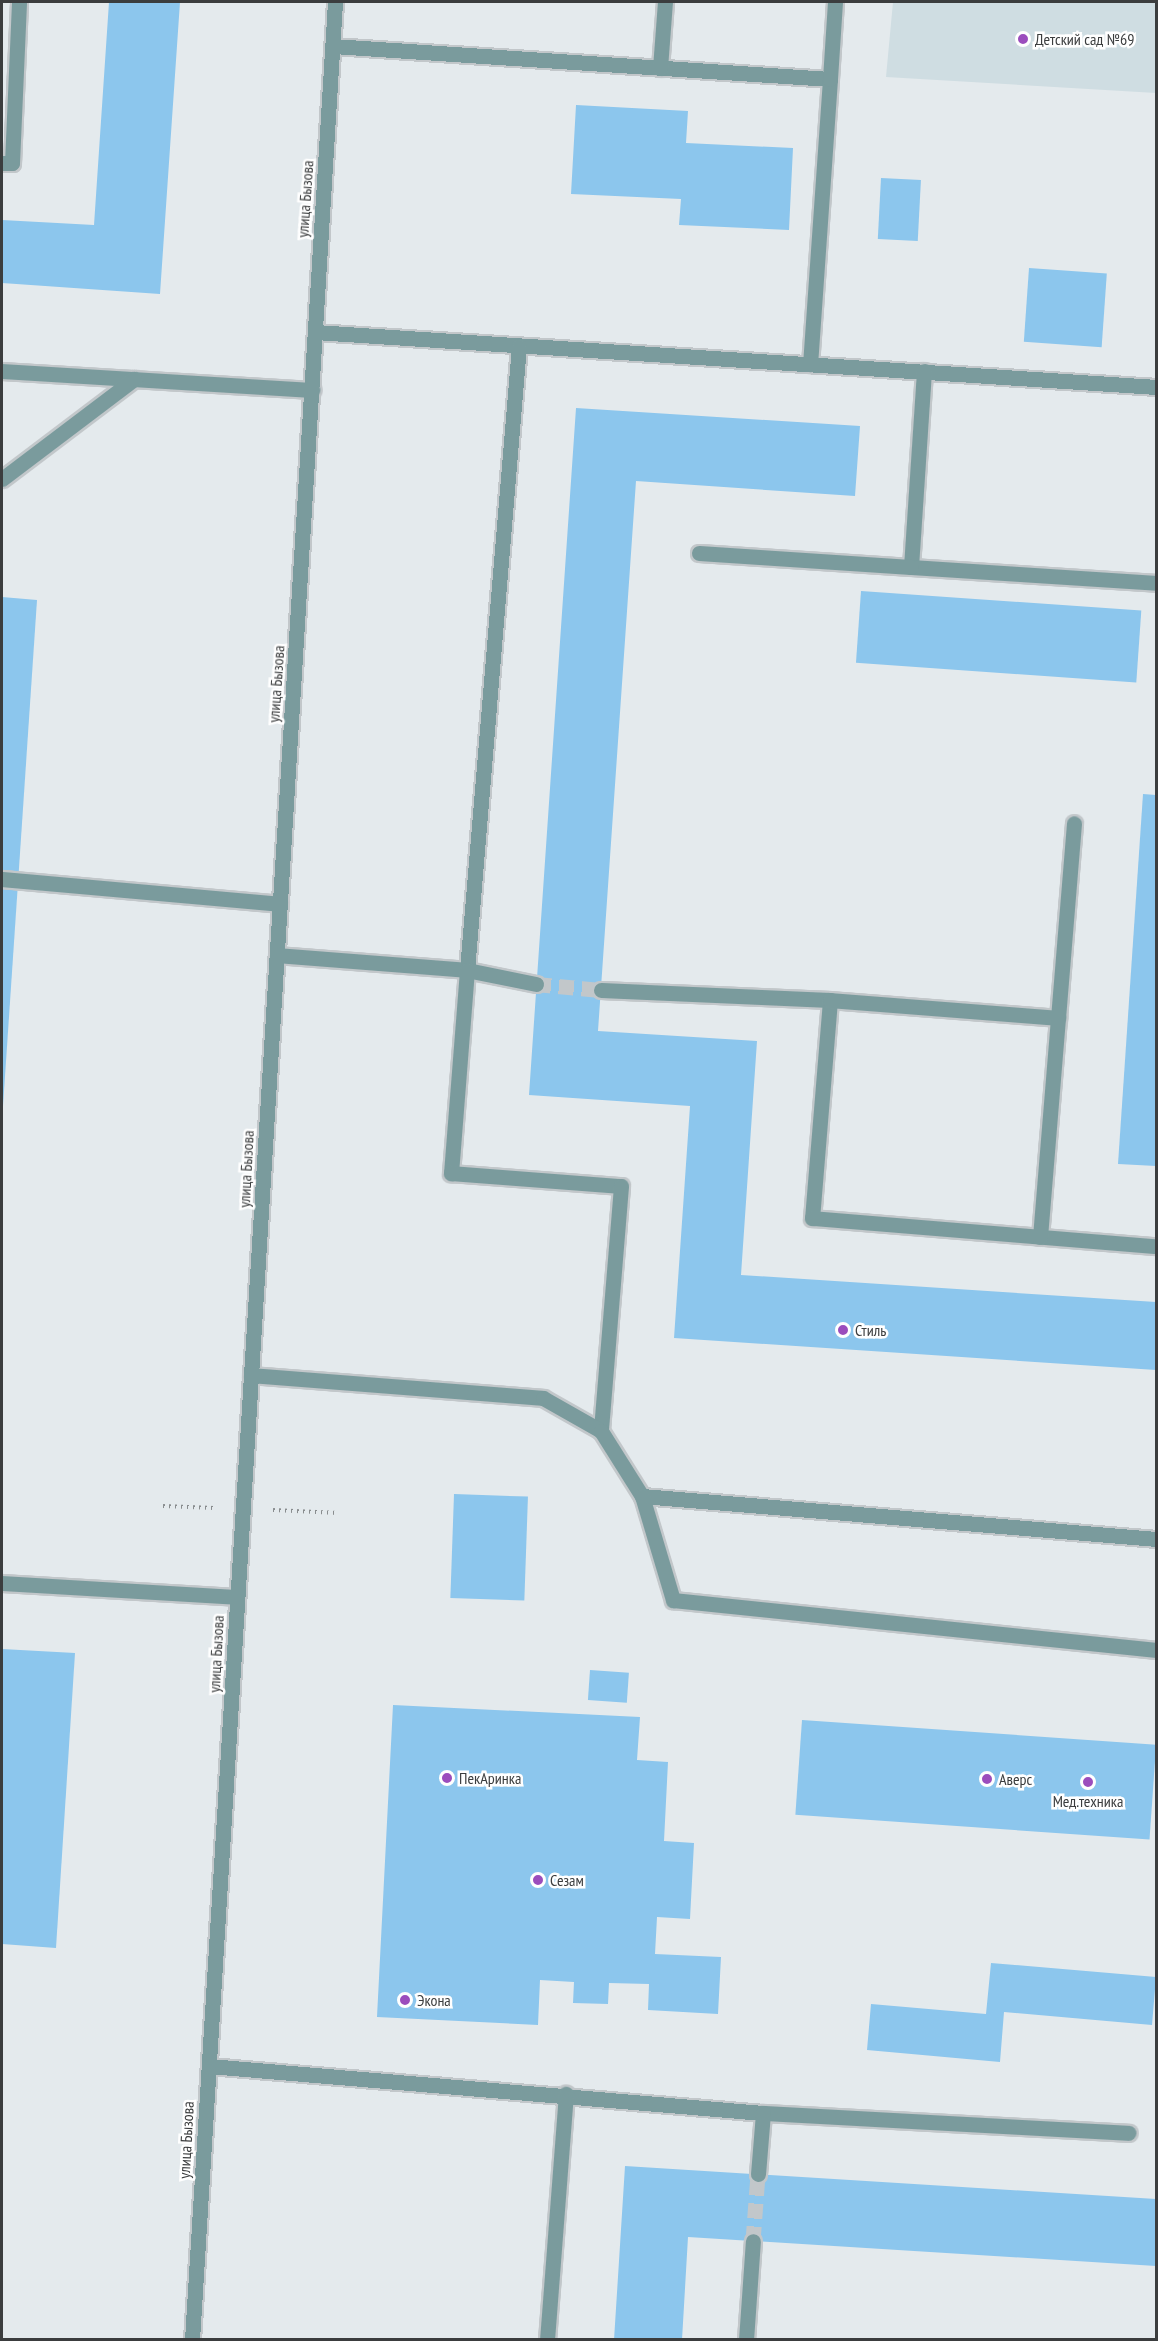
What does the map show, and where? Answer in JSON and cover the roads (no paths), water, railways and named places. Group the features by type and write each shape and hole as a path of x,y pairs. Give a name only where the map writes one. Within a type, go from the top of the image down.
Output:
{"street":[{"path":"2,163 12,164 19,2"},
{"name":"улица Бызова","path":"192,2340 335,2"},
{"path":"660,68 665,2"},
{"path":"810,364 835,2"},
{"path":"333,46 830,79"},
{"path":"315,332 1156,387"},
{"path":"519,346 451,1173 621,1186 601,1431"},
{"path":"2,371 312,390"},
{"path":"911,567 924,371"},
{"path":"2,479 134,379"},
{"path":"699,553 1156,583"},
{"path":"1040,1237 1074,823"},
{"path":"2,879 280,904"},
{"path":"277,955 467,970 536,984"},
{"path":"602,990 830,1000 1058,1018"},
{"path":"830,1000 812,1218 1156,1246"},
{"path":"251,1375 543,1398 601,1431 642,1496 673,1600 1156,1650"},
{"path":"642,1496 1156,1539"},
{"path":"2,1583 237,1597"},
{"path":"209,2066 566,2094 763,2113 1128,2133"},
{"path":"547,2340 566,2094"},
{"path":"758,2174 763,2113"},
{"path":"746,2340 753,2241"}],"tunnel":[{"path":"536,984 601,990"},
{"path":"753,2241 758,2174"}],"place":[{"name":"Детский сад №69","path":"1023,39"},
{"name":"Стиль","path":"843,1330"},
{"name":"ПекАринка","path":"447,1778"},
{"name":"Аверс","path":"987,1779"},
{"name":"Мед.техника","path":"1088,1782"},
{"name":"Сезам","path":"538,1880"},
{"name":"Экона","path":"405,2000"}]}
